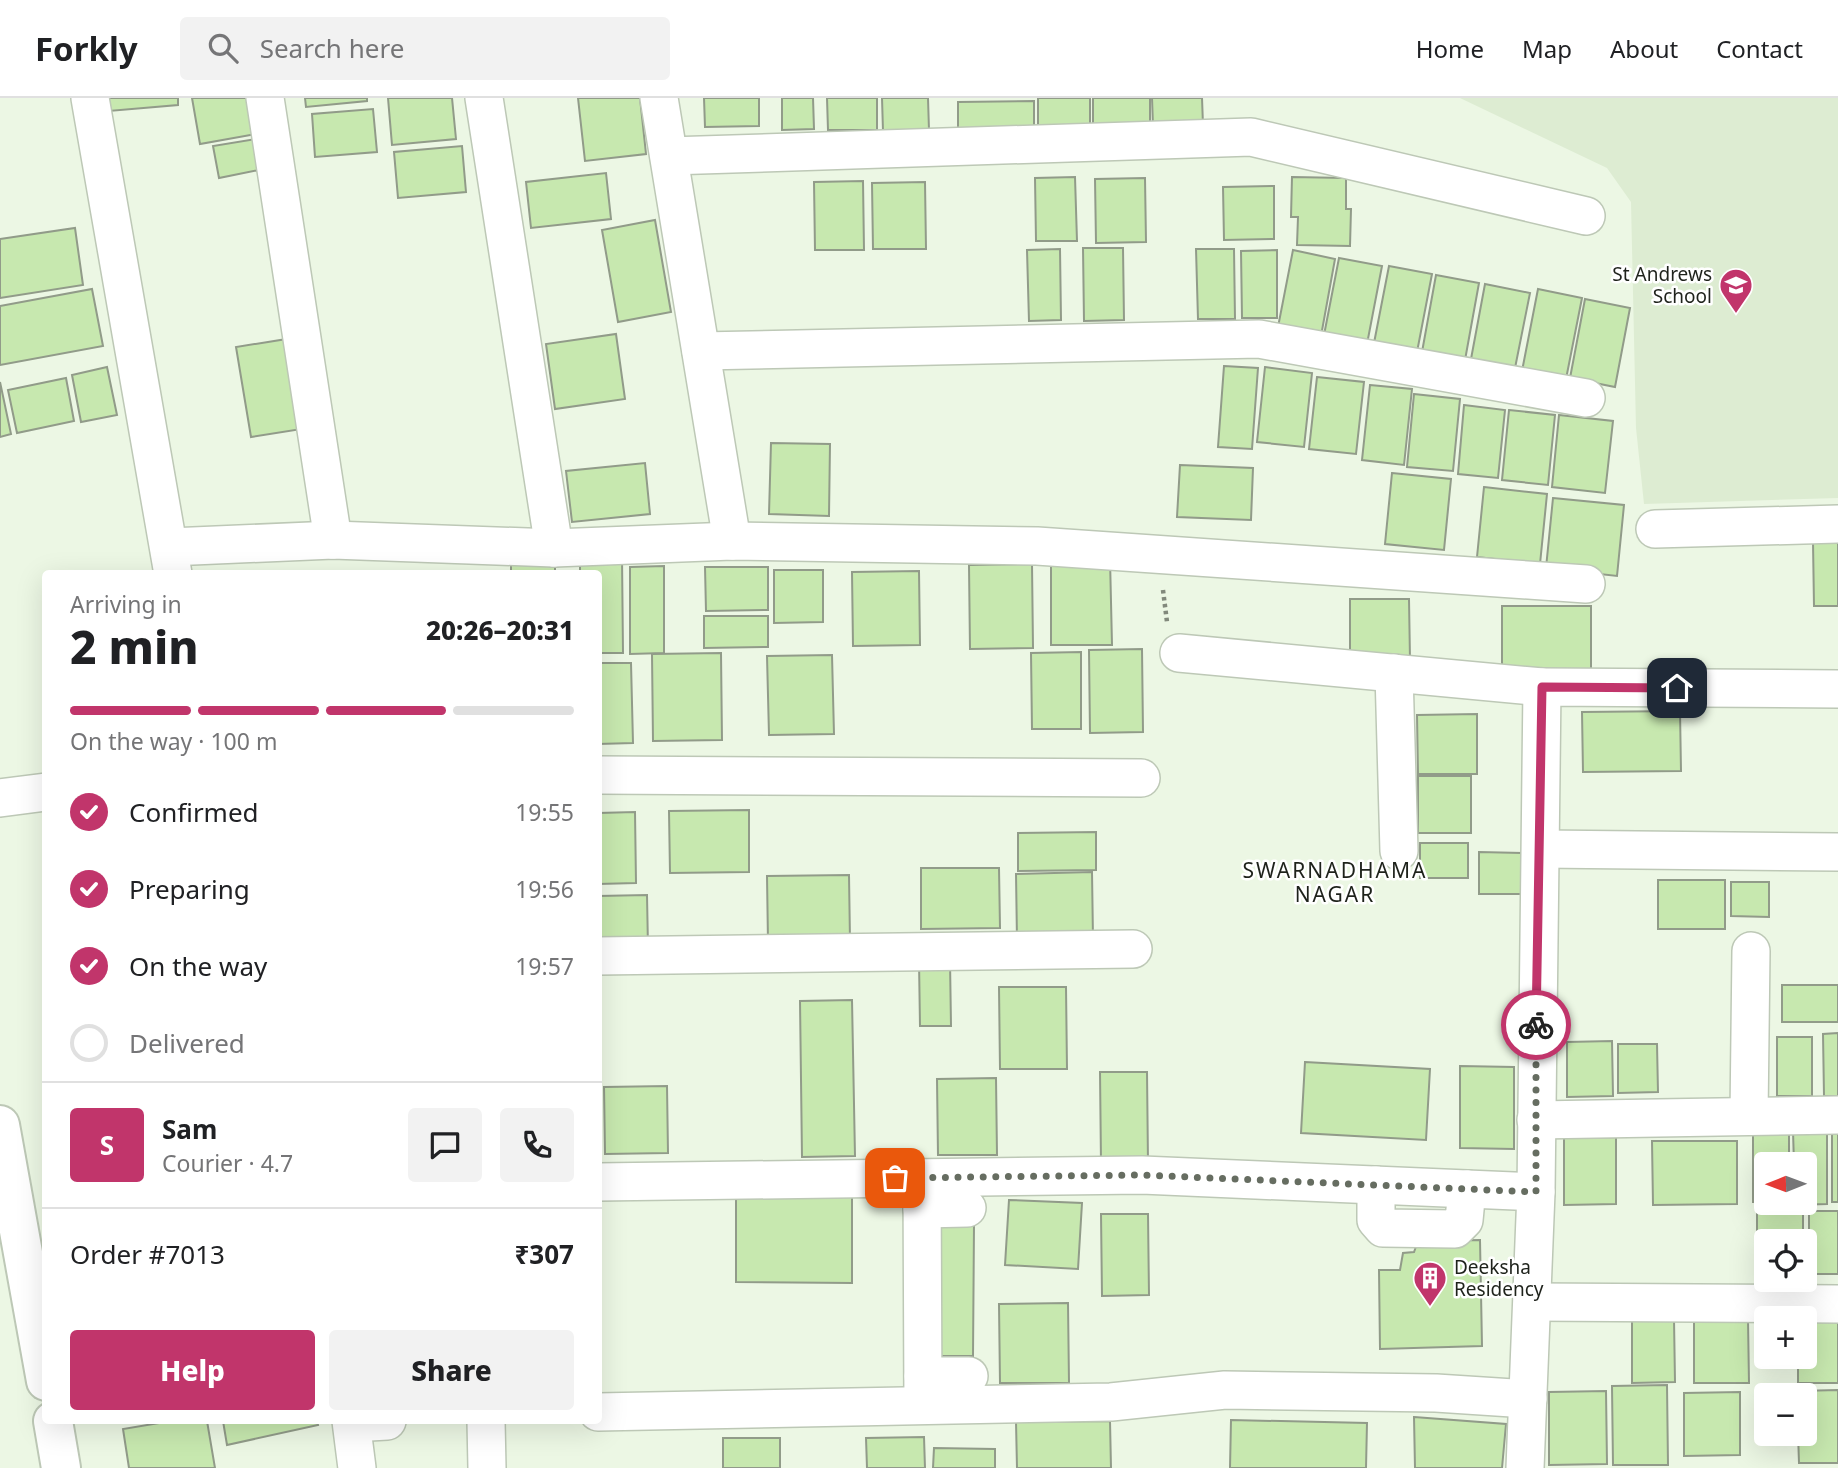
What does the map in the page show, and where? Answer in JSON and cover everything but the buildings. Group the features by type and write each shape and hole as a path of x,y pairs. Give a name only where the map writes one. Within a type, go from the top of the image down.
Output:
{"main road":[{"path":"0,1125 42,1359"},
{"path":"54,1424 61,1468"}],"street":[{"path":"90,98 172,561 333,540 554,548 732,541 1037,546 1586,584"},
{"path":"265,98 333,540"},
{"path":"484,98 554,548"},
{"path":"659,98 732,541"},
{"path":"669,156 1251,137 1586,216"},
{"path":"701,351 1259,340 1586,398"},
{"path":"1655,529 1838,524"},
{"path":"1179,653 1542,687 1838,689"},
{"path":"1394,673 1399,851"},
{"path":"1525,1468 1536,1192 1542,687"},
{"path":"602,775 1141,778"},
{"path":"0,798 42,793"},
{"path":"1541,849 1838,852"},
{"path":"602,956 1133,949"},
{"path":"1749,1116 1751,951"},
{"path":"1536,1120 1838,1115"},
{"path":"602,1182 922,1194 1142,1175 1536,1192"},
{"path":"922,1194 968,1209"},
{"path":"922,1194 923,1391"},
{"path":"1533,1301 1838,1304"},
{"path":"923,1391 969,1376"},
{"path":"602,1412 923,1391 1111,1402 1225,1390 1436,1393 1528,1399"},
{"path":"357,1468 363,1424"},
{"path":"486,1424 487,1468"}],"path":[{"path":"1167,555 1163,591 1168,627 1179,653"}],"shaded area":[{"name":"St Andrews School","path":"1460,98 1838,98 1838,498 1644,504 1636,428 1631,202 1607,168"}],"way so far":[{"path":"895,1178 1142,1175 1536,1192 1536,1025"}],"place":[{"name":"St Andrews School","path":"1736,315"},
{"name":"Deeksha Residency","path":"1430,1308"}],"district":[{"name":"SWARNADHAMA NAGAR","path":"1335,883"}],"route":[{"path":"1536,1025 1542,687 1677,688"}]}
